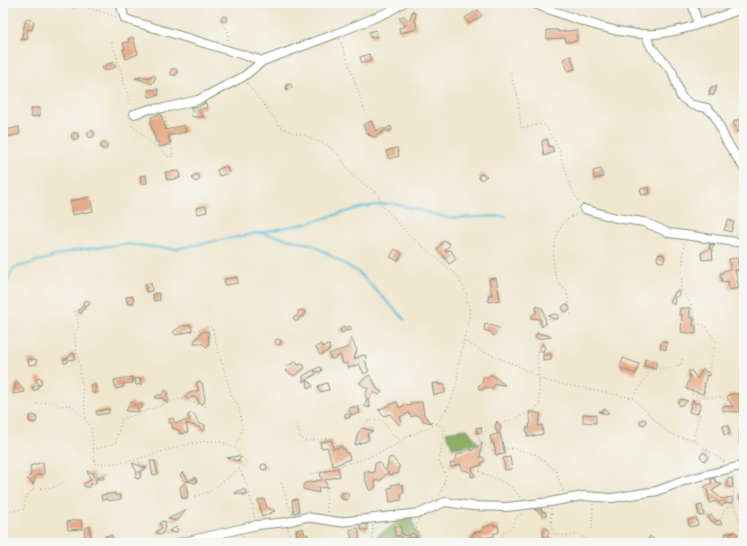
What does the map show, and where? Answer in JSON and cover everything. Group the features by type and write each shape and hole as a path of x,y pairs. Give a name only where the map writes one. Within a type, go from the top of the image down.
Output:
{"street":[{"path":"120,3 125,19 228,51 263,60"},
{"path":"134,114 150,109 164,108 198,100 243,77 263,60 338,33 388,12 403,3"},
{"path":"532,3 608,29 645,34 662,33 698,24 744,8"},
{"path":"692,3 698,24"},
{"path":"645,34 652,47 672,71 680,97 692,105 706,108 715,116 726,141 744,168"},
{"path":"584,209 616,218 644,222 668,233 744,244"},
{"path":"744,433 744,441"},
{"path":"178,543 257,525 291,521 306,517 339,522 420,513 445,502 482,507 507,507 550,502 583,496 612,498 657,490 686,480 744,465"}],"path":[{"path":"50,3 59,7 71,9 82,6 125,19"},
{"path":"224,24 228,30 228,51"},
{"path":"338,33 366,114"},
{"path":"511,72 513,85 517,92 521,128 542,124 546,126 560,152 569,183 575,197 584,209 564,223 557,235 555,275 567,291 571,315"},
{"path":"243,77 269,113 281,126 293,133 304,135 312,140 326,144 339,155 353,176 378,194 382,205 409,235 456,274 466,292 470,312 453,396 437,424 367,458 310,475"},
{"path":"684,235 681,288 691,304 696,324 705,325 716,342 706,378 704,397"},
{"path":"75,311 80,326 75,334 75,342 86,419"},
{"path":"195,331 212,326 232,396 239,407 242,428 240,437 233,449"},
{"path":"464,341 484,352 516,365 537,377 559,384 633,398 666,431 678,437 693,440 723,459 733,468 734,505 744,532"},
{"path":"537,351 537,377 540,403 533,413 520,415 504,424 492,425 479,441 494,451 511,448 537,455 556,470 566,499"},
{"path":"633,398 650,370 681,365 683,356"},
{"path":"692,394 704,397 720,397 733,403"},
{"path":"93,449 115,444 122,419 180,399 208,407"},
{"path":"37,404 55,401 58,406 71,405 86,419 91,426 95,464 128,462 186,445 208,441 218,441 228,444 247,463 209,492 195,496"},
{"path":"693,440 700,413"},
{"path":"367,421 381,419 395,437 401,441"},
{"path":"297,424 300,437 305,440 333,438 343,465"},
{"path":"437,424 445,428 438,462 446,475 439,494 445,502"},
{"path":"472,468 510,486 523,504 522,514 516,517 513,526 501,535 508,543"},
{"path":"239,469 248,487 257,525"},
{"path":"3,512 24,509 26,497 33,489 56,486 66,480"},
{"path":"282,483 291,521 292,543"},
{"path":"326,491 327,520"},
{"path":"592,529 593,497"},
{"path":"550,502 552,534 566,536 578,534 588,540 600,543"},
{"path":"721,518 725,509 734,505"},
{"path":"420,513 416,526 421,542 428,543"},
{"path":"374,518 372,540 374,543"}],"green space":[{"path":"467,429 479,444 453,448 446,432"},
{"path":"410,514 420,543 376,543 376,537"}],"building":[{"path":"413,10 414,13 416,13 415,19 417,29 400,33 399,28 406,26 399,18 404,16 409,21"},
{"path":"478,10 482,16 469,24 465,18"},
{"path":"224,16 227,19 224,22 221,19"},
{"path":"26,19 34,21 32,30 27,29 28,39 21,40"},
{"path":"376,30 378,36 371,38 369,32"},
{"path":"547,30 558,30 558,32 577,30 577,41 566,42 565,38 547,39"},
{"path":"133,37 138,54 126,59 123,43 129,42 128,39"},
{"path":"369,54 371,61 362,63 360,57"},
{"path":"571,56 575,69 568,71 563,59"},
{"path":"114,62 116,67 104,71 102,66"},
{"path":"174,69 177,72 174,75 171,72"},
{"path":"152,75 156,77 152,84 135,78 150,77"},
{"path":"289,84 292,87 289,90 286,87"},
{"path":"717,85 714,95 709,95 710,88"},
{"path":"158,89 159,95 149,97 148,90"},
{"path":"205,103 207,105 206,108 198,110 204,117 193,117 191,115 193,110 190,107 199,107"},
{"path":"31,108 40,108 40,116 31,117"},
{"path":"161,114 166,130 184,125 186,132 168,136 170,144 160,147 158,142 156,142 150,122 152,121 151,117"},
{"path":"743,117 744,129 737,132 733,122"},
{"path":"371,121 376,131 386,129 390,126 392,130 389,132 386,130 375,137 368,135 370,134 367,134 363,125"},
{"path":"19,127 20,134 7,137 6,130"},
{"path":"91,131 94,134 91,137 88,134"},
{"path":"75,133 78,136 75,139 72,136"},
{"path":"547,139 549,147 552,146 554,152 544,156 542,141"},
{"path":"104,143 107,146 104,149 101,146"},
{"path":"397,148 399,156 389,159 386,151"},
{"path":"226,166 229,173 219,176 217,170"},
{"path":"601,169 603,177 594,179 593,171"},
{"path":"179,171 180,178 167,180 165,172"},
{"path":"196,174 200,178 196,182 192,178"},
{"path":"481,174 487,176 481,180 478,177"},
{"path":"146,175 147,183 141,184 140,176"},
{"path":"649,187 650,194 642,195 640,189"},
{"path":"90,197 93,211 72,215 70,201"},
{"path":"206,206 207,212 197,214 196,208"},
{"path":"728,220 734,222 731,232 724,230"},
{"path":"444,240 450,244 445,251 451,250 456,259 449,264 437,250"},
{"path":"710,244 715,245 710,249 712,249 713,259 702,260 701,253 709,249"},
{"path":"395,249 402,254 398,261 390,257"},
{"path":"661,254 664,255 664,261 661,262 658,261 657,258 658,255"},
{"path":"737,258 738,265 743,266 744,270 735,270 739,288 729,290 728,281 722,282 720,273 730,269 729,259"},
{"path":"237,277 238,283 225,285 224,279"},
{"path":"496,278 500,300 489,302 488,295 492,295 489,279"},
{"path":"151,283 152,291 146,292 145,284"},
{"path":"676,291 679,291 679,295 674,298 675,304 672,304 670,302"},
{"path":"159,293 160,300 154,301 153,294"},
{"path":"133,296 134,303 128,304 126,297"},
{"path":"84,300 89,301 90,304 84,308 81,314 78,311 83,306"},
{"path":"566,305 569,308 566,311 563,308"},
{"path":"536,306 543,309 546,323 542,327 540,319 531,318 532,315 536,313"},
{"path":"680,308 690,308 690,318 694,318 693,326 696,326 696,334 681,332 682,315 679,315"},
{"path":"304,310 305,316 300,317 298,321 295,321 293,318 298,315 298,311"},
{"path":"557,314 558,319 548,316"},
{"path":"485,324 500,329 493,336 491,332 484,330"},
{"path":"191,325 192,331 176,335 173,332 181,326"},
{"path":"350,326 352,329 350,331 347,330 342,333 340,331 342,327 346,328"},
{"path":"208,331 209,344 207,347 201,343 194,343 202,332"},
{"path":"537,333 551,337 537,339 535,337"},
{"path":"351,338 357,350 354,359 363,355 366,356 365,361 369,371 364,374 359,364 349,368 347,363 343,364 340,355 333,359 330,358 329,354 349,347"},
{"path":"278,339 281,342 278,345 275,342"},
{"path":"662,341 667,342 666,350 660,348"},
{"path":"321,344 323,347 329,345 330,350 320,355 316,347"},
{"path":"542,344 545,347 543,352 539,349"},
{"path":"72,353 75,354 75,359 68,360 67,363 64,363 63,360 67,359"},
{"path":"551,354 551,360 543,361 543,355"},
{"path":"623,358 639,364 636,374 620,368"},
{"path":"36,359 37,364 29,365 28,360"},
{"path":"645,359 657,362 655,369 644,366"},
{"path":"296,361 298,365 303,364 305,368 294,376 286,371 286,367"},
{"path":"319,367 322,369 321,372 314,371 316,374 303,382 303,376"},
{"path":"703,369 711,375 706,376 703,394 686,389 690,377 688,371 692,371 697,379"},
{"path":"369,375 377,389 382,392 379,395 374,392 368,399 370,408 364,406 367,399 365,395 368,389 359,383"},
{"path":"489,375 492,375 505,385 495,384 492,389 486,387 482,390 479,389 478,386 482,383 483,377 488,377"},
{"path":"39,377 42,379 40,386 39,385 37,390 33,390 33,387 39,384 36,380"},
{"path":"132,377 133,383 123,384 124,387 116,389 114,380"},
{"path":"140,378 142,384 136,385 135,379"},
{"path":"307,379 313,386 308,388"},
{"path":"199,381 202,383 205,399 204,403 200,404 197,398 192,397 188,400 185,397 187,394 199,390 196,384"},
{"path":"18,382 25,392 13,394 16,383"},
{"path":"327,383 329,390 320,392 318,386"},
{"path":"439,383 439,385 444,384 445,393 434,395 432,384"},
{"path":"95,384 97,393 92,393 90,385"},
{"path":"165,390 168,392 167,396 169,400 167,403 162,398 155,398 157,395 162,395"},
{"path":"730,394 739,394 744,404 744,411 723,411 723,406 733,407 727,397"},
{"path":"681,399 688,401 680,406 678,402"},
{"path":"693,399 695,404 700,402 701,405 697,414 689,412"},
{"path":"131,401 135,406 139,404 143,405 142,408 137,408 139,412 126,411"},
{"path":"397,402 399,408 405,405 411,406 411,403 422,402 424,415 432,423 423,421 422,418 416,415 411,417 409,413 400,417 402,422 399,425 390,414 383,416 380,410 378,410"},
{"path":"358,406 360,413 351,415 351,413 349,418 345,418 345,414 350,411 349,408"},
{"path":"109,409 109,413 97,415 96,411"},
{"path":"605,409 608,414 599,412"},
{"path":"529,411 541,414 538,426 542,425 543,434 528,437 526,428 530,428 529,424 531,424"},
{"path":"190,413 194,414 199,424 205,425 205,430 202,431 199,427 186,423 188,432 180,434 179,430 172,428 172,423 169,423 169,419 173,418 175,423 190,420 188,416"},
{"path":"583,414 596,415 596,423 583,422"},
{"path":"31,415 35,415 37,419 35,423 31,423 29,421 29,417"},
{"path":"643,419 646,422 643,425 640,422"},
{"path":"497,421 501,427 499,434 500,433 505,454 496,455 494,443 492,443 490,436 498,434 495,428"},
{"path":"728,425 730,434 724,435 723,426"},
{"path":"481,427 482,432 477,433 476,428"},
{"path":"362,428 373,431 367,434 369,440 355,445 358,433"},
{"path":"332,440 333,449 342,446 342,449 346,449 345,452 348,453 350,459 333,466 327,447 321,448 320,442"},
{"path":"482,443 480,458 483,457 485,461 481,463 482,465 472,468 475,476 471,477 471,472 463,470 460,464 451,467 450,463 455,463 457,455 471,449 472,451"},
{"path":"704,452 709,457 704,461 700,456"},
{"path":"238,456 241,458 238,461 227,458"},
{"path":"392,457 400,467 398,467 399,473 389,475 388,472 381,480 374,481 376,486 372,490 369,490 364,475 365,471 374,473 375,464 378,462 386,471 389,458"},
{"path":"510,457 512,469 505,470 503,458"},
{"path":"150,461 155,461 158,474 153,475"},
{"path":"43,462 44,474 36,475 33,485 32,482 27,479 31,474 30,466"},
{"path":"132,463 147,468 139,472 141,476 139,479 135,478 137,472"},
{"path":"264,464 267,467 264,470 261,467"},
{"path":"338,468 340,476 325,480 328,488 318,487 319,493 303,489 303,485 305,483 322,480 320,473"},
{"path":"87,471 93,473 96,478 103,475 104,479 96,479 96,484 90,484 89,487 85,487 83,484 91,480"},
{"path":"183,472 189,481 196,478 197,482 195,483 183,480 180,475"},
{"path":"714,478 716,482 723,484 712,491 722,499 732,497 732,503 724,504 722,507 717,501 710,503 707,490 704,487 712,483 711,479"},
{"path":"732,478 733,487 727,487 727,479"},
{"path":"186,482 188,498 182,498 180,487"},
{"path":"399,483 400,485 403,485 404,493 401,493 401,500 390,502 388,488 392,487 391,485"},
{"path":"243,489 246,491 247,495 235,493"},
{"path":"345,492 348,493 348,499 345,500 342,499 341,496 342,493"},
{"path":"115,493 115,495 120,495 121,499 109,501 108,499 102,500 101,495"},
{"path":"744,493 744,500 740,500 739,494"},
{"path":"264,499 267,508 275,511 262,517 258,500"},
{"path":"297,499 299,512 294,513 292,500"},
{"path":"702,505 704,515 699,516 697,506"},
{"path":"534,509 542,509 541,511 546,512 546,516 542,516"},
{"path":"186,510 177,521 168,519"},
{"path":"711,515 716,521 720,520 722,524 717,525 710,520 708,517"},
{"path":"696,518 698,525 690,527 688,520"},
{"path":"81,520 82,529 68,530 67,522"},
{"path":"162,521 166,522 163,533 160,535 156,532 162,528 160,524"},
{"path":"367,524 368,530 361,530 360,525"},
{"path":"494,524 494,526 498,525 499,532 493,534 494,536 482,538 483,541 471,543 470,536 473,536 473,533 482,531 482,528"},
{"path":"90,526 91,536 85,537 84,529"},
{"path":"395,526 401,526 401,534 408,536 413,533 416,538 409,537 404,540 400,536 395,536"},
{"path":"176,527 178,530 176,533 169,531"},
{"path":"303,528 305,535 308,534 309,540 298,542 296,530"},
{"path":"358,528 360,538 352,540 350,530"},
{"path":"546,528 549,531 547,537 549,537 550,543 544,543 543,530"},
{"path":"735,532 738,535 733,539 734,543 728,543 725,534"},
{"path":"112,535 113,543 106,543 105,536"},
{"path":"650,536 654,539 650,543 646,542"}],"waterway":[{"path":"3,289 14,268 76,250 124,244 175,249 308,223 363,207 392,203 449,218 506,216"},
{"path":"261,233 313,245 358,272 405,320"}]}
